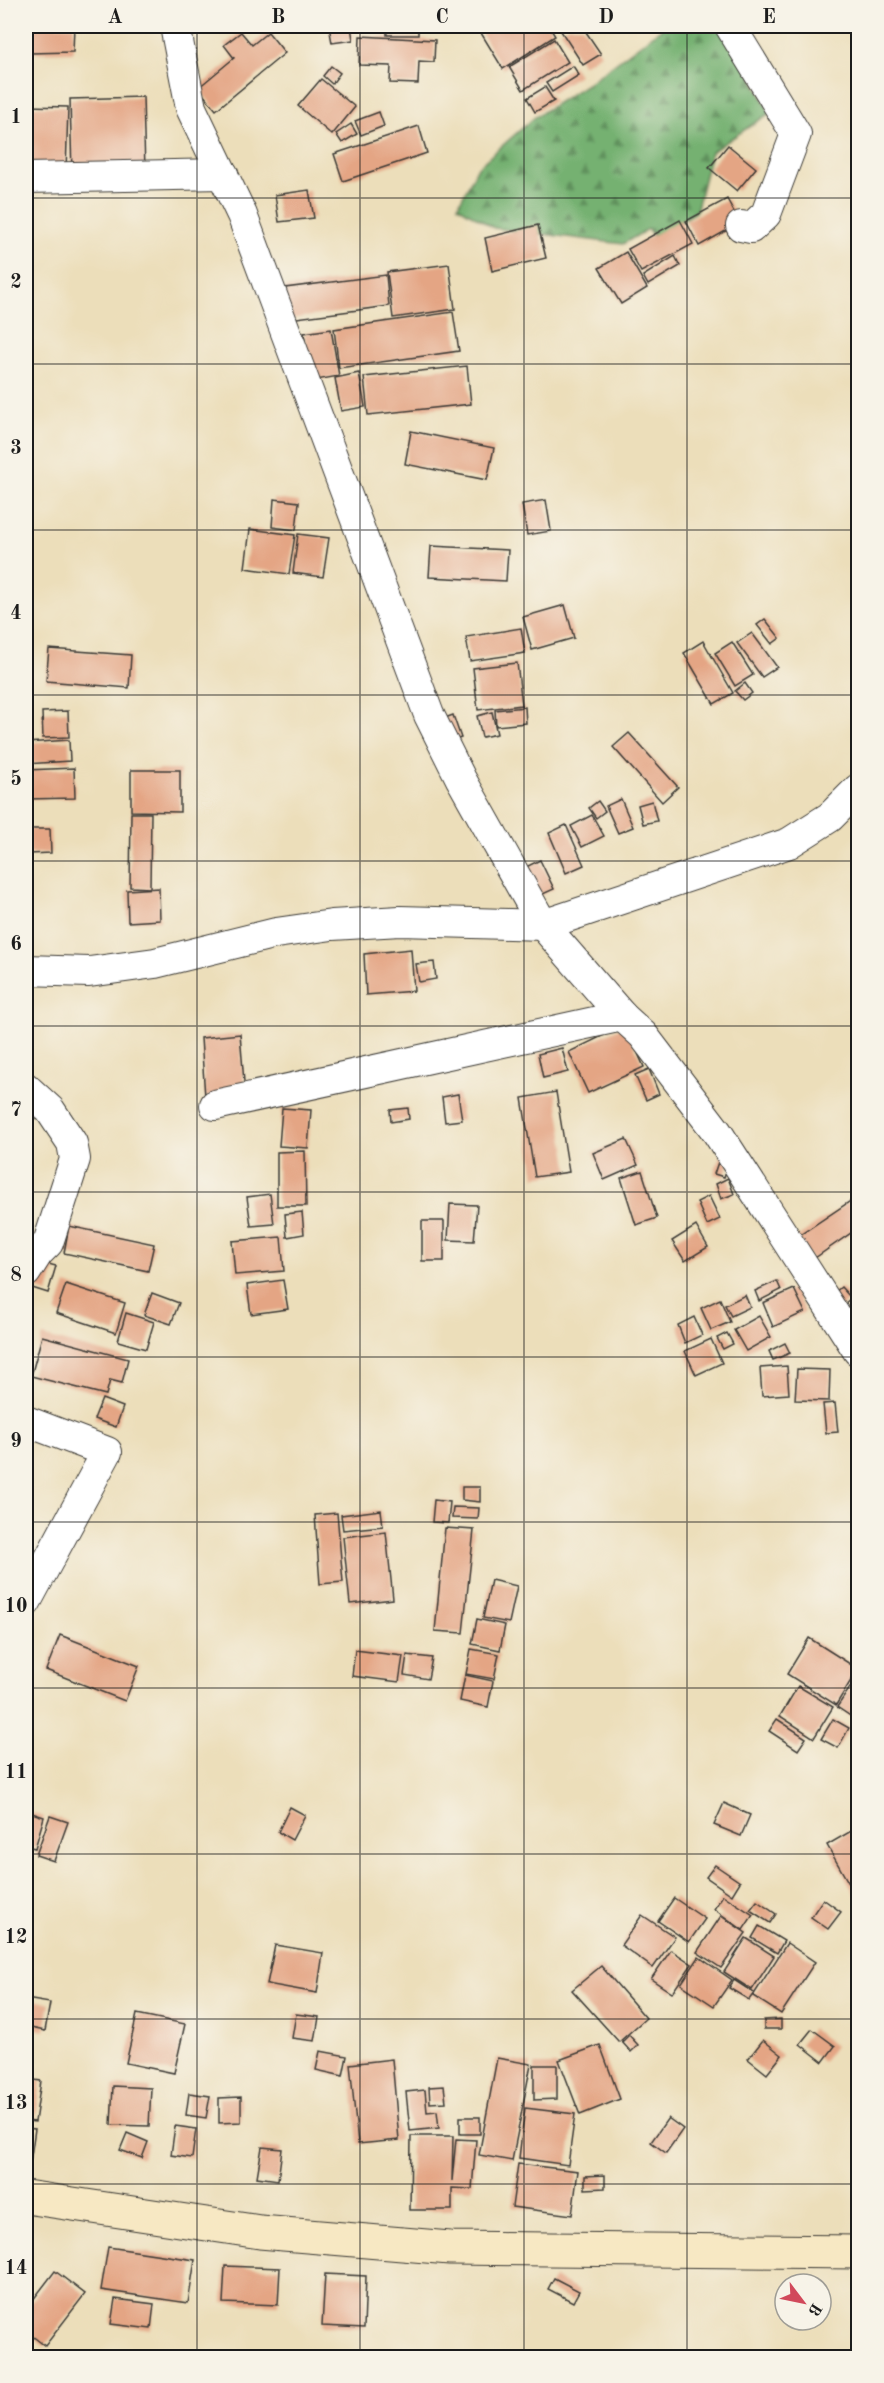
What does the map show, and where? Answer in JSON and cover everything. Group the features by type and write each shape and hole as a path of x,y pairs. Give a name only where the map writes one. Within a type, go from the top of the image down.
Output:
{"street":[{"path":"181,26 191,108 242,215 429,715 461,779 543,925 622,1016 643,1035 717,1132 858,1351"},
{"path":"730,26 796,134 766,214 751,228 741,226"},
{"path":"26,177 223,174"},
{"path":"26,970 89,972 155,963 276,933 332,925 400,921 543,925 789,843 830,817 858,789"},
{"path":"214,1105 622,1016"},
{"path":"26,1088 50,1110 72,1143 75,1159 48,1243 38,1253 26,1272"},
{"path":"26,1421 107,1452 26,1602"},
{"path":"26,2197 260,2232 450,2248 858,2252"}],"green space":[{"path":"665,26 726,26 770,113 711,152 696,212 654,238 648,229 623,244 494,228 458,206 478,167 535,117 587,84"}],"building":[{"path":"30,26 74,26 73,52 30,53"},
{"path":"329,26 351,26 353,40 332,43"},
{"path":"387,26 418,26 418,35 387,35"},
{"path":"493,26 549,26 555,36 503,69 481,33"},
{"path":"569,26 582,26 601,54 583,65 561,31"},
{"path":"241,32 252,45 268,32 285,53 216,110 198,88 234,58 224,45"},
{"path":"360,36 435,40 434,62 419,61 418,84 390,83 391,66 359,65"},
{"path":"554,39 568,62 523,90 509,67"},
{"path":"331,66 340,73 332,84 323,76"},
{"path":"573,66 579,75 552,92 546,83"},
{"path":"321,79 355,107 332,135 298,106"},
{"path":"545,87 554,101 535,112 527,98"},
{"path":"143,97 145,171 72,173 70,99"},
{"path":"26,106 68,107 66,172 26,171"},
{"path":"379,112 384,126 361,135 355,121"},
{"path":"351,124 357,134 342,143 336,134"},
{"path":"419,126 427,153 343,181 334,154"},
{"path":"728,145 756,168 737,191 709,168"},
{"path":"309,190 314,218 279,222 275,195"},
{"path":"727,199 740,223 699,246 686,221"},
{"path":"680,220 693,244 641,272 628,249"},
{"path":"538,225 546,258 492,271 485,238"},
{"path":"626,252 647,288 621,304 599,268"},
{"path":"675,256 680,266 648,285 643,276"},
{"path":"449,264 455,309 393,318 387,272"},
{"path":"386,275 389,306 289,319 285,288"},
{"path":"453,312 459,351 339,368 334,329"},
{"path":"331,329 339,376 311,381 304,333"},
{"path":"467,366 471,404 368,415 364,377"},
{"path":"359,373 365,407 341,411 335,378"},
{"path":"411,431 494,448 487,480 405,464"},
{"path":"274,499 299,502 296,530 272,527"},
{"path":"546,500 551,531 527,535 522,504"},
{"path":"250,529 295,535 289,574 245,568"},
{"path":"298,534 329,538 323,577 293,573"},
{"path":"431,546 508,550 506,581 429,577"},
{"path":"565,605 574,638 532,650 523,617"},
{"path":"765,619 780,638 772,644 757,625"},
{"path":"521,628 525,653 470,661 466,637"},
{"path":"752,633 777,667 762,677 737,643"},
{"path":"703,641 733,693 714,704 684,653"},
{"path":"732,642 753,675 735,686 715,653"},
{"path":"49,649 131,655 129,688 46,681"},
{"path":"517,663 522,705 478,710 473,668"},
{"path":"745,683 752,693 743,700 735,691"},
{"path":"525,707 526,723 496,726 495,710"},
{"path":"68,711 69,737 43,738 42,712"},
{"path":"492,712 497,734 482,737 477,716"},
{"path":"453,715 461,738 446,743 437,721"},
{"path":"629,733 678,787 662,802 613,747"},
{"path":"69,740 70,761 26,764 26,743"},
{"path":"74,768 75,798 26,799 26,770"},
{"path":"131,770 180,770 180,812 131,811"},
{"path":"621,799 633,827 618,833 606,806"},
{"path":"598,801 605,811 596,818 589,808"},
{"path":"652,801 657,821 643,824 638,805"},
{"path":"131,813 151,813 150,888 130,887"},
{"path":"592,815 604,836 582,847 571,826"},
{"path":"566,825 584,865 566,873 549,833"},
{"path":"28,829 50,829 51,853 29,854"},
{"path":"540,860 554,889 532,899 518,871"},
{"path":"159,888 160,920 128,922 127,890"},
{"path":"411,949 414,991 366,995 364,954"},
{"path":"434,962 436,979 419,982 416,964"},
{"path":"625,1025 644,1067 588,1093 569,1052"},
{"path":"240,1034 245,1094 205,1097 201,1038"},
{"path":"562,1048 568,1072 543,1078 538,1054"},
{"path":"649,1069 659,1094 646,1100 635,1075"},
{"path":"556,1092 569,1172 535,1177 522,1098"},
{"path":"458,1094 462,1120 445,1122 442,1097"},
{"path":"282,1108 311,1110 308,1148 279,1146"},
{"path":"408,1108 409,1119 391,1122 390,1110"},
{"path":"626,1139 638,1165 604,1180 593,1153"},
{"path":"305,1151 306,1206 277,1206 277,1152"},
{"path":"720,1156 730,1160 724,1177 714,1174"},
{"path":"642,1171 657,1218 636,1225 621,1178"},
{"path":"728,1178 734,1194 721,1199 716,1184"},
{"path":"270,1194 274,1224 251,1226 247,1197"},
{"path":"709,1196 720,1219 707,1225 697,1202"},
{"path":"858,1196 858,1228 812,1260 797,1237"},
{"path":"450,1204 477,1205 474,1241 448,1240"},
{"path":"302,1212 304,1234 287,1237 285,1214"},
{"path":"422,1221 444,1221 444,1261 422,1261"},
{"path":"69,1226 154,1244 148,1271 64,1253"},
{"path":"696,1226 708,1247 685,1261 672,1241"},
{"path":"281,1237 284,1271 235,1275 232,1241"},
{"path":"37,1261 56,1266 48,1293 29,1287"},
{"path":"283,1280 288,1309 251,1314 247,1285"},
{"path":"777,1281 781,1290 759,1301 755,1291"},
{"path":"66,1284 125,1303 116,1333 56,1313"},
{"path":"841,1287 851,1298 835,1312 825,1301"},
{"path":"794,1289 805,1312 773,1327 763,1303"},
{"path":"152,1293 179,1303 171,1324 144,1315"},
{"path":"745,1295 750,1307 731,1316 725,1305"},
{"path":"720,1299 730,1322 711,1330 701,1308"},
{"path":"126,1313 154,1322 146,1349 118,1341"},
{"path":"759,1316 771,1337 746,1351 734,1330"},
{"path":"694,1317 702,1335 685,1343 678,1325"},
{"path":"727,1333 733,1344 723,1349 717,1338"},
{"path":"42,1336 128,1359 122,1383 110,1380 106,1395 31,1376"},
{"path":"711,1339 722,1363 696,1375 685,1351"},
{"path":"785,1343 790,1353 773,1360 769,1351"},
{"path":"787,1366 789,1394 762,1396 760,1368"},
{"path":"797,1369 830,1370 829,1401 795,1400"},
{"path":"102,1399 123,1407 116,1427 94,1419"},
{"path":"835,1403 838,1432 826,1433 823,1404"},
{"path":"462,1487 480,1487 480,1502 462,1500"},
{"path":"434,1500 450,1502 448,1523 432,1522"},
{"path":"453,1507 479,1508 478,1519 452,1518"},
{"path":"381,1510 383,1526 343,1530 341,1515"},
{"path":"337,1513 343,1582 320,1584 315,1515"},
{"path":"445,1528 474,1530 463,1633 435,1631"},
{"path":"386,1532 393,1599 350,1604 343,1537"},
{"path":"491,1580 517,1586 509,1623 483,1618"},
{"path":"477,1619 505,1625 500,1650 472,1644"},
{"path":"60,1635 139,1666 125,1701 46,1670"},
{"path":"809,1638 858,1669 836,1705 787,1674"},
{"path":"471,1649 499,1654 494,1679 466,1674"},
{"path":"355,1650 403,1656 399,1682 352,1676"},
{"path":"407,1655 432,1658 428,1679 404,1675"},
{"path":"465,1675 493,1681 488,1707 460,1701"},
{"path":"854,1682 858,1685 858,1721 837,1707"},
{"path":"798,1686 833,1707 814,1738 780,1716"},
{"path":"777,1719 806,1738 798,1750 769,1731"},
{"path":"833,1719 849,1728 838,1748 821,1739"},
{"path":"724,1803 750,1815 741,1836 714,1825"},
{"path":"290,1807 305,1815 292,1840 278,1832"},
{"path":"26,1811 44,1817 35,1848 26,1846"},
{"path":"50,1816 68,1822 54,1861 36,1855"},
{"path":"858,1827 858,1895 856,1896 827,1845"},
{"path":"715,1865 740,1882 732,1895 706,1877"},
{"path":"723,1895 753,1915 743,1930 714,1909"},
{"path":"674,1898 705,1919 689,1942 658,1921"},
{"path":"823,1899 841,1912 828,1929 811,1917"},
{"path":"757,1901 776,1914 770,1923 750,1910"},
{"path":"642,1915 675,1937 653,1968 621,1945"},
{"path":"721,1916 746,1933 721,1968 697,1952"},
{"path":"759,1926 784,1941 777,1953 752,1938"},
{"path":"746,1938 774,1956 752,1990 724,1972"},
{"path":"787,1943 815,1962 781,2014 753,1996"},
{"path":"275,1945 323,1953 317,1993 267,1984"},
{"path":"671,1950 692,1964 672,1993 651,1979"},
{"path":"699,1957 732,1980 714,2006 681,1984"},
{"path":"601,1966 646,2018 619,2042 572,1990"},
{"path":"734,1980 754,1993 749,2000 729,1988"},
{"path":"26,1999 50,2003 45,2031 26,2027"},
{"path":"137,2014 185,2024 174,2073 126,2063"},
{"path":"296,2014 319,2017 315,2041 292,2038"},
{"path":"781,2019 781,2029 764,2029 764,2020"},
{"path":"812,2029 835,2046 823,2062 800,2044"},
{"path":"629,2035 638,2045 631,2052 622,2042"},
{"path":"763,2040 782,2055 767,2074 748,2059"},
{"path":"600,2045 620,2099 580,2115 559,2060"},
{"path":"320,2051 347,2056 343,2076 316,2070"},
{"path":"497,2058 531,2064 512,2161 479,2155"},
{"path":"392,2059 399,2140 358,2144 350,2064"},
{"path":"534,2065 557,2065 557,2099 534,2100"},
{"path":"26,2079 41,2081 35,2122 26,2121"},
{"path":"113,2086 151,2088 149,2126 111,2125"},
{"path":"444,2086 446,2102 430,2103 429,2087"},
{"path":"425,2090 427,2112 437,2111 439,2128 410,2131 406,2092"},
{"path":"189,2093 210,2096 206,2118 186,2115"},
{"path":"241,2097 241,2122 219,2123 219,2098"},
{"path":"525,2108 575,2114 568,2165 519,2158"},
{"path":"460,2117 480,2117 480,2134 460,2134"},
{"path":"668,2118 683,2129 666,2153 651,2142"},
{"path":"175,2126 196,2129 192,2158 171,2155"},
{"path":"26,2128 35,2129 28,2177 26,2176"},
{"path":"127,2133 148,2142 142,2158 120,2150"},
{"path":"411,2136 453,2136 452,2181 456,2139 476,2140 472,2189 452,2188 452,2210 410,2210"},
{"path":"262,2147 282,2149 278,2180 257,2177"},
{"path":"518,2164 578,2171 572,2215 512,2207"},
{"path":"605,2175 605,2188 585,2189 585,2176"},
{"path":"108,2247 195,2260 188,2303 101,2290"},
{"path":"225,2266 280,2268 278,2305 223,2303"},
{"path":"55,2271 85,2294 45,2346 26,2331 26,2309"},
{"path":"325,2274 366,2276 364,2328 322,2326"},
{"path":"554,2278 579,2291 573,2302 548,2289"},
{"path":"115,2299 154,2304 151,2329 111,2324"}]}
